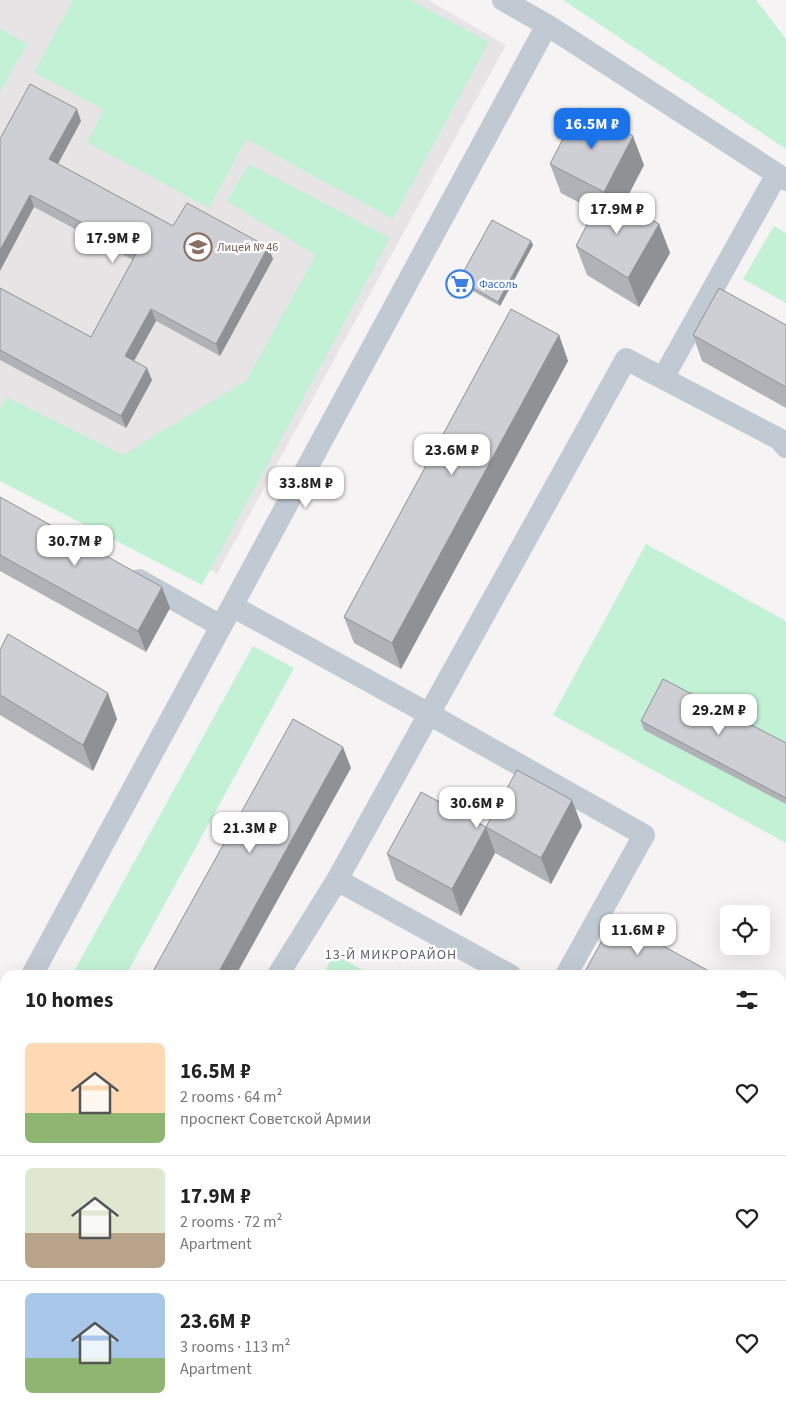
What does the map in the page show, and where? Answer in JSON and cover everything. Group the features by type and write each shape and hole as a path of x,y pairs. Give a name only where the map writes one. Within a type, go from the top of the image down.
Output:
{"street":[{"path":"503,0 546,24 782,177 662,378"},
{"path":"35,970 546,24"},
{"path":"281,970 337,880 626,359 779,439 786,447"},
{"path":"119,569 226,616 429,714 644,835 569,970"},
{"path":"337,880 501,970"}],"shaded area":[{"name":"Лицей № 46","path":"0,0 428,0 506,45 217,574 0,449"}],"green space":[{"path":"73,0 411,0 489,42 393,219 246,139 209,208 87,142 104,110 34,72"},
{"path":"563,0 756,0 786,39 786,149"},
{"path":"0,29 27,44 0,92"},
{"path":"249,164 390,238 202,585 0,481 0,409 6,397 123,455 246,381 316,255 227,201"},
{"path":"774,226 786,233 786,303 743,279"},
{"path":"646,544 786,621 786,843 553,715"},
{"path":"253,646 294,668 129,970 75,970"},
{"path":"334,954 363,970 326,970"}],"building":[{"path":"30,84 77,109 49,159 173,226 187,203 268,247 216,344 151,309 125,356 147,368 121,416 0,350 0,288 91,337 137,252 30,195 0,250 0,139"},
{"path":"579,108 633,136 604,192 550,164"},
{"path":"604,192 659,224 628,278 576,246"},
{"path":"492,220 531,241 498,302 459,280"},
{"path":"719,288 786,325 786,387 693,335"},
{"path":"511,309 559,335 392,643 344,617"},
{"path":"0,497 162,587 138,631 0,555"},
{"path":"8,634 108,693 83,745 0,695 0,650"},
{"path":"663,679 786,743 786,798 641,721"},
{"path":"293,719 343,747 220,970 154,970"},
{"path":"517,770 572,800 541,858 486,827"},
{"path":"421,792 486,827 452,889 387,854"},
{"path":"614,919 707,970 586,970"}],"place":[{"name":"Лицей № 46","path":"198,247"},
{"name":"Фасоль","path":"460,284"}],"district":[{"name":"13-Й МИКРОРАЙОН","path":"391,954"}]}
